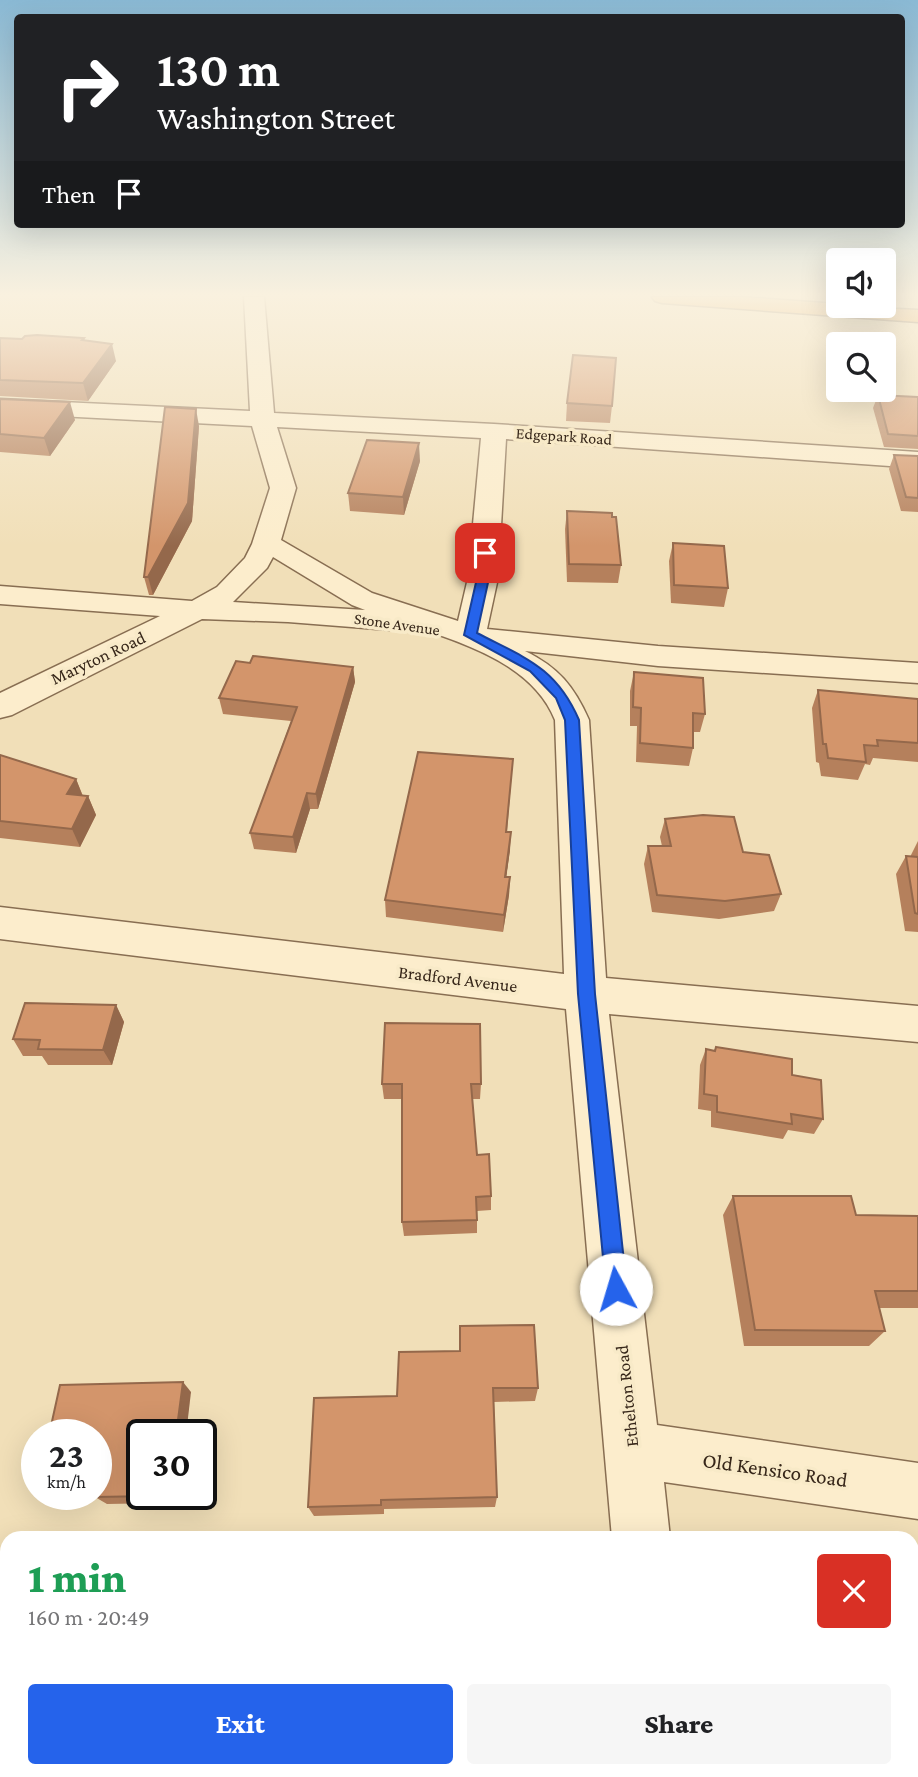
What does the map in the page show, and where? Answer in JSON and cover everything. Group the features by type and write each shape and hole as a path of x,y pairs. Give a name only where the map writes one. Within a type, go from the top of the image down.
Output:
{"street":[{"name":"Maryton Road","path":"0,707 197,610 227,593 257,562 266,544 283,488 262,418 259,380"},
{"name":"Edgepark Road","path":"0,406 494,431 918,460"},
{"path":"266,544 362,598 470,635 483,578 494,431"},
{"name":"Stone Avenue","path":"0,595 197,610 370,618 470,635 658,656 918,673"},
{"name":"Ethelton Road","path":"470,635 534,668 562,696 572,720 586,994 641,1531"},
{"name":"Bradford Avenue","path":"0,923 586,994 918,1024"},
{"name":"Old Kensico Road","path":"632,1449 918,1492"}],"building":[{"path":"0,380 85,380 83,383"},
{"path":"570,380 614,380 612,406 567,403"},
{"path":"896,396 918,397 918,436 888,434 880,402 896,402"},
{"path":"0,399 70,402 44,438 0,434"},
{"path":"165,407 196,409 188,503 148,577 144,577"},
{"path":"367,440 419,443 403,497 348,493"},
{"path":"894,455 918,456 918,498 906,497"},
{"path":"567,511 612,513 612,517 616,517 621,565 569,564"},
{"path":"673,543 724,546 728,588 674,585"},
{"path":"253,656 353,667 316,794 307,793 293,837 250,833 297,707 219,698 236,661 250,663"},
{"path":"634,672 703,678 705,714 693,713 693,748 640,743 641,708 633,707"},
{"path":"818,690 918,699 918,743 877,740 878,746 864,745 866,762 828,758 826,744 823,744"},
{"path":"418,752 513,759 506,832 511,832 505,877 510,877 504,915 385,900"},
{"path":"0,755 76,779 67,794 88,796 72,829 0,821"},
{"path":"703,815 734,817 743,852 769,855 781,894 725,901 657,895 648,846 671,846 665,819"},
{"path":"906,856 918,857 918,914 915,913"},
{"path":"25,1003 116,1005 103,1050 38,1049 40,1040 13,1039"},
{"path":"385,1023 480,1024 481,1084 471,1084 477,1155 489,1154 491,1196 476,1197 477,1220 402,1222 402,1084 382,1084"},
{"path":"716,1047 792,1059 792,1075 821,1080 823,1119 791,1114 792,1124 717,1112 717,1096 704,1094 706,1049 715,1051"},
{"path":"733,1196 851,1196 856,1215 918,1216 918,1291 875,1291 885,1331 755,1330"},
{"path":"534,1325 538,1388 493,1388 497,1497 381,1500 381,1505 308,1507 314,1398 397,1396 399,1352 460,1351 460,1326"},
{"path":"183,1382 178,1419 126,1419 126,1496 112,1497 112,1419 53,1419 60,1385"}],"route":[{"path":"485,553 483,578 470,635 534,668 562,696 572,720 586,994 616,1289"}]}
